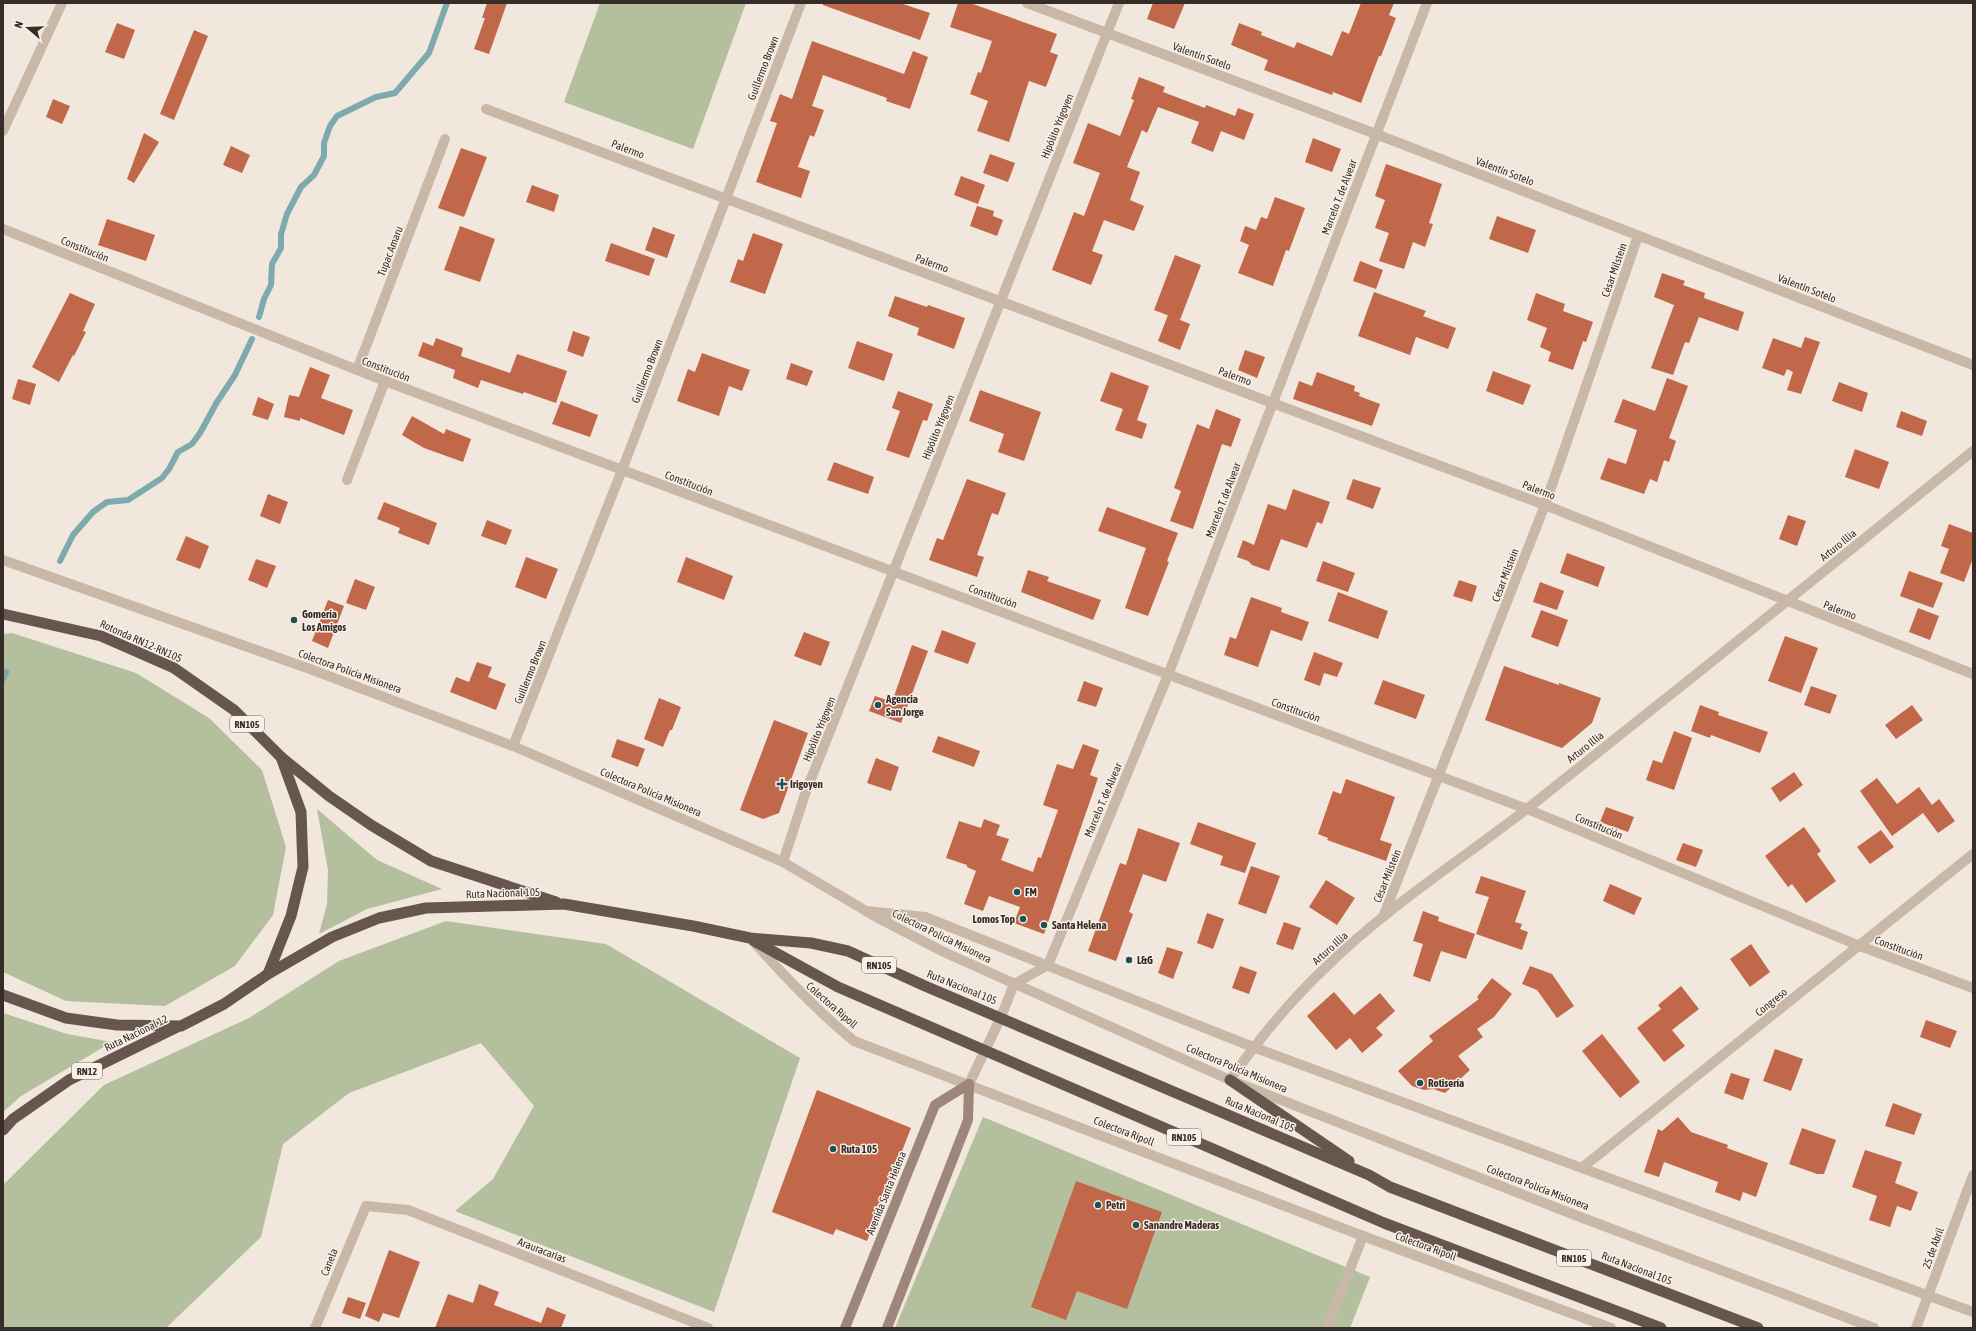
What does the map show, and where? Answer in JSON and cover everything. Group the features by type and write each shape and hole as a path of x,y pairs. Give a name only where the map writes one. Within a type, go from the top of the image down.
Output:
{"highway":[{"name":"Rotonda RN12-RN105","path":"3,614 101,636 174,668 234,710 281,757 301,812 303,867 291,916 268,974"},
{"name":"RN105","path":"281,757 329,796 371,825 431,861 564,904"},
{"name":"Ruta Nacional 105","path":"268,974 332,937 379,918 426,908 564,904 693,926 750,938 811,943 848,951 925,986 1001,1017 1369,1175 1390,1187 1758,1328"},
{"name":"Ruta Nacional 105","path":"750,938 838,987 1384,1223 1661,1328"},
{"name":"RN105","path":"3,995 66,1018 117,1025 181,1026 224,1004 268,974"},
{"name":"Ruta Nacional 12","path":"3,1130 13,1119 69,1080 181,1026"},
{"path":"1230,1080 1369,1175"}],"main road":[{"name":"Avenida Santa Helena","path":"845,1328 934,1105 969,1084"},
{"path":"887,1328 968,1120 969,1084"}],"street":[{"path":"3,131 62,3"},
{"name":"Guillermo Brown","path":"514,746 622,470 801,3"},
{"name":"Valentín Sotelo","path":"1027,3 1376,134 1973,365"},
{"name":"Hipólito Yrigoyen","path":"783,862 806,794 1119,3"},
{"name":"Marcelo T. de Alvear","path":"1048,965 1168,675 1427,3"},
{"name":"Palermo","path":"486,109 1545,505 1787,602 1973,674"},
{"name":"Tupac Amaru","path":"357,370 445,139"},
{"name":"Constitución","path":"3,229 385,381 1527,809 1860,946 1973,988"},
{"name":"César Milstein","path":"1384,917 1545,505 1638,236"},
{"path":"347,480 385,381"},
{"name":"Arturo Illia","path":"1230,1080 1273,1022 1325,967 1384,917 1527,809 1787,602 1973,451"},
{"name":"Colectora Policía Misionera","path":"3,560 317,671 514,746 783,862 866,911 946,954 1230,1080 1575,1215 1874,1328"},
{"name":"Congreso","path":"1583,1167 1973,854"},
{"path":"866,911 925,917 1253,1047 1583,1167 1973,1312"},
{"name":"Colectora Ripoll","path":"750,938 793,987 826,1018 854,1041 1363,1236 1611,1328"},
{"path":"969,1084 1001,1017 1014,984 1048,965"},
{"name":"25 de Abril","path":"1916,1328 1973,1176"},
{"name":"Canela","path":"315,1328 366,1206"},
{"name":"Arauracarias","path":"366,1206 408,1210 708,1328"},
{"path":"1327,1328 1363,1236"}],"green space":[{"path":"600,3 746,3 693,149 564,102"},
{"path":"12,633 136,673 209,718 262,770 286,847 273,915 235,966 165,1006 66,1001 3,972 3,634"},
{"path":"317,809 377,860 442,889 367,909 319,934 327,904 328,870"},
{"path":"446,921 606,944 800,1058 714,1312 455,1211 493,1179 534,1106 481,1043 349,1093 283,1144 261,1237 166,1328 3,1328 3,1185 104,1085 249,1018 339,961"},
{"path":"3,1013 67,1034 112,1042 21,1096 3,1112"},
{"path":"983,1117 1370,1277 1350,1328 895,1328"}],"building":[{"path":"487,3 507,3 489,54 474,49 485,18 482,18"},
{"path":"823,3 900,3 930,13 920,40 823,5"},
{"path":"958,3 970,3 1057,34 1050,52 1058,55 1046,87 1029,81 1009,142 977,131 988,101 970,94 978,72 981,73 992,41 950,27"},
{"path":"1153,3 1185,3 1174,29 1147,19"},
{"path":"1361,3 1394,3 1389,15 1396,18 1381,56 1379,56 1361,103 1333,92 1332,95 1264,70 1268,60 1231,45 1239,23 1262,32 1261,35 1294,48 1297,42 1332,56 1342,31 1349,34"},
{"path":"117,23 135,30 124,59 105,52"},
{"path":"194,30 208,36 174,120 160,114"},
{"path":"812,41 904,74 913,51 928,57 910,109 886,101 887,98 823,75 812,106 824,110 814,137 810,135 798,167 810,171 801,198 756,182 777,123 770,121 780,94 792,99"},
{"path":"1139,77 1165,87 1163,92 1205,108 1206,105 1235,116 1238,108 1254,114 1244,140 1221,131 1213,152 1191,143 1199,122 1158,107 1147,133 1142,130 1127,167 1140,172 1130,200 1144,206 1134,231 1104,220 1092,251 1103,255 1091,285 1052,270 1074,212 1084,216 1100,173 1073,163 1088,123 1120,136 1134,100 1131,99"},
{"path":"53,99 70,106 62,124 46,117"},
{"path":"144,133 159,142 134,183 127,179"},
{"path":"1313,138 1341,149 1332,172 1305,162"},
{"path":"231,146 250,155 242,173 223,165"},
{"path":"461,148 487,157 464,217 438,208"},
{"path":"990,154 1015,163 1008,182 983,173"},
{"path":"1386,164 1442,184 1429,223 1433,224 1425,247 1413,242 1404,269 1379,261 1389,233 1375,228 1385,200 1375,196"},
{"path":"961,176 985,185 978,204 954,195"},
{"path":"532,185 559,195 554,212 526,202"},
{"path":"1275,197 1305,208 1289,251 1286,250 1273,286 1238,273 1249,245 1240,241 1245,226 1256,230 1261,217 1267,219"},
{"path":"977,206 994,211 993,216 1003,220 997,236 970,226"},
{"path":"1497,216 1536,230 1528,253 1489,239"},
{"path":"107,219 155,235 146,261 98,245"},
{"path":"460,226 495,239 480,282 444,270"},
{"path":"653,227 675,235 667,258 645,250"},
{"path":"753,233 783,244 765,294 730,282 738,259 743,261"},
{"path":"611,243 655,259 649,276 605,261"},
{"path":"1175,255 1201,265 1180,320 1154,310"},
{"path":"1360,261 1383,270 1376,289 1353,281"},
{"path":"1662,273 1685,281 1683,285 1705,293 1704,298 1744,312 1738,331 1699,317 1689,343 1685,342 1673,375 1651,368 1674,305 1654,297"},
{"path":"1374,292 1426,311 1423,316 1456,328 1448,349 1416,337 1410,355 1358,336"},
{"path":"70,293 95,304 83,331 86,332 59,382 32,367"},
{"path":"1536,293 1565,304 1563,311 1593,322 1586,342 1583,341 1573,370 1548,361 1551,352 1540,347 1547,328 1527,320"},
{"path":"895,296 927,307 928,305 965,318 954,349 917,335 919,328 888,316"},
{"path":"1168,315 1190,324 1180,350 1158,341"},
{"path":"573,331 590,337 583,357 567,351"},
{"path":"1805,337 1820,342 1801,394 1787,390 1793,372 1787,369 1784,376 1762,368 1773,338 1801,348"},
{"path":"436,338 463,348 461,356 510,373 517,354 567,371 556,403 481,380 478,388 453,378 455,370 418,356 423,342 433,346"},
{"path":"857,341 893,354 884,381 848,368"},
{"path":"1245,350 1265,357 1257,378 1238,370"},
{"path":"702,353 750,370 742,391 729,386 719,416 677,401 688,369 695,372"},
{"path":"791,363 813,371 807,386 786,379"},
{"path":"310,367 330,375 321,398 353,410 344,435 300,418 300,421 284,417 289,395 299,397"},
{"path":"1493,371 1531,385 1523,405 1486,391"},
{"path":"1111,372 1149,386 1137,420 1147,424 1142,439 1115,430 1123,409 1100,401"},
{"path":"1317,372 1355,386 1354,391 1360,393 1359,396 1380,404 1372,426 1293,399 1299,381 1312,386"},
{"path":"1667,378 1688,386 1669,438 1676,441 1669,462 1664,460 1657,482 1650,479 1644,494 1600,479 1608,458 1626,464 1637,430 1614,422 1623,399 1655,411"},
{"path":"18,379 36,384 30,405 12,399"},
{"path":"1839,382 1868,393 1862,412 1832,401"},
{"path":"980,390 1041,412 1024,461 998,452 1004,434 969,421"},
{"path":"898,391 933,404 927,421 923,420 909,458 886,450 900,411 892,408"},
{"path":"258,397 274,404 268,420 252,415"},
{"path":"561,401 598,415 590,437 552,424"},
{"path":"1216,409 1241,419 1231,447 1222,444 1193,529 1170,521 1181,491 1174,488 1197,424 1209,429"},
{"path":"1901,411 1927,421 1922,436 1896,427"},
{"path":"412,416 444,434 446,429 471,439 463,462 424,448 402,435"},
{"path":"1855,449 1889,462 1879,489 1845,477"},
{"path":"834,462 874,477 868,494 827,480"},
{"path":"967,479 1006,493 998,515 992,513 977,555 984,557 977,577 929,560 937,538 943,540"},
{"path":"1353,479 1381,488 1373,509 1346,499"},
{"path":"1293,489 1330,502 1322,524 1317,522 1307,548 1281,539 1269,571 1252,565 1248,561 1237,557 1243,540 1254,545 1268,504 1286,510"},
{"path":"268,494 288,502 280,524 260,516"},
{"path":"384,502 437,523 429,545 398,533 400,528 377,519"},
{"path":"1107,507 1178,533 1167,561 1169,562 1148,616 1125,608 1146,548 1098,531"},
{"path":"1788,515 1806,521 1797,546 1779,539"},
{"path":"487,520 512,530 506,545 481,536"},
{"path":"1949,524 1973,533 1973,558 1964,582 1940,573 1949,549 1941,546"},
{"path":"186,536 209,546 200,569 176,560"},
{"path":"1567,553 1605,567 1598,587 1560,573"},
{"path":"526,557 558,569 546,599 515,587"},
{"path":"686,557 733,576 724,600 677,582"},
{"path":"256,559 276,566 267,588 248,580"},
{"path":"1323,561 1355,573 1348,592 1316,581"},
{"path":"1028,570 1049,577 1047,581 1101,600 1093,620 1021,592"},
{"path":"1909,571 1943,583 1933,608 1900,596"},
{"path":"355,579 375,587 366,610 346,603"},
{"path":"1459,580 1477,586 1472,602 1453,596"},
{"path":"1540,582 1564,591 1557,610 1533,602"},
{"path":"1338,592 1388,611 1378,639 1328,621"},
{"path":"1251,597 1282,608 1281,612 1309,622 1302,641 1271,630 1258,667 1224,655 1230,637 1236,639"},
{"path":"328,600 344,606 328,648 312,641"},
{"path":"1918,608 1939,616 1930,640 1909,632"},
{"path":"1541,610 1568,620 1558,647 1531,637"},
{"path":"942,630 976,643 968,664 934,652"},
{"path":"804,632 830,642 821,666 794,656"},
{"path":"1785,636 1818,648 1801,693 1768,681"},
{"path":"912,645 928,651 901,723 869,711 875,696 892,702"},
{"path":"1314,652 1343,663 1337,677 1324,673 1320,686 1304,680"},
{"path":"477,662 492,667 488,677 506,684 496,710 450,692 456,677 469,682"},
{"path":"1504,666 1601,698 1592,723 1562,748 1485,720"},
{"path":"1383,680 1425,695 1416,719 1374,704"},
{"path":"1084,681 1103,688 1096,707 1077,701"},
{"path":"1811,686 1837,695 1830,714 1804,705"},
{"path":"659,698 681,707 672,730 670,730 663,747 644,739"},
{"path":"1700,705 1719,712 1718,715 1768,732 1760,753 1711,735 1710,738 1691,731"},
{"path":"1912,705 1923,720 1896,739 1885,725"},
{"path":"774,720 808,733 779,813 763,819 740,810"},
{"path":"1674,731 1692,738 1674,790 1646,780 1653,760 1662,763"},
{"path":"938,736 980,751 974,767 932,752"},
{"path":"617,739 645,749 638,767 611,757"},
{"path":"1083,744 1099,750 1090,775 1098,778 1044,934 1014,923 1020,907 989,896 983,911 964,904 976,871 967,867 967,865 946,858 959,821 981,828 984,819 1000,825 996,835 1009,839 1001,860 1033,872 1038,857 1041,858 1058,810 1043,805 1057,764 1073,769"},
{"path":"876,758 899,767 891,791 867,783"},
{"path":"1794,772 1803,785 1780,802 1771,788"},
{"path":"1877,778 1897,804 1919,787 1932,805 1939,799 1955,821 1938,833 1923,813 1892,836 1860,791"},
{"path":"1346,779 1395,797 1380,840 1392,844 1386,861 1327,840 1328,838 1318,834 1333,791 1341,794"},
{"path":"1606,807 1634,817 1628,832 1600,822"},
{"path":"1198,822 1256,843 1245,873 1220,865 1223,856 1190,844"},
{"path":"1804,827 1821,851 1817,854 1836,881 1806,903 1792,884 1788,887 1765,856"},
{"path":"1138,828 1180,843 1166,882 1143,874 1129,912 1133,914 1116,961 1088,951 1120,863 1126,865"},
{"path":"1881,830 1894,847 1870,864 1857,847"},
{"path":"1683,843 1703,850 1696,867 1676,860"},
{"path":"1251,866 1280,876 1266,914 1238,904"},
{"path":"1481,876 1526,891 1515,922 1522,924 1520,929 1528,932 1522,950 1476,934 1489,897 1475,893"},
{"path":"1326,880 1355,898 1337,925 1309,907"},
{"path":"1610,884 1642,898 1634,915 1603,901"},
{"path":"1423,911 1439,917 1438,921 1475,934 1466,959 1441,951 1430,982 1413,976 1423,944 1413,941"},
{"path":"1207,913 1224,919 1213,949 1197,943"},
{"path":"1284,922 1301,928 1293,950 1276,944"},
{"path":"1751,944 1770,972 1750,987 1730,959"},
{"path":"1167,947 1183,952 1173,979 1158,973"},
{"path":"1240,966 1257,972 1249,994 1232,988"},
{"path":"1530,966 1552,974 1574,1006 1557,1018 1537,990 1522,984"},
{"path":"1492,978 1512,994 1494,1017 1477,1029 1483,1037 1458,1056 1470,1070 1445,1093 1433,1089 1424,1090 1412,1086 1398,1071 1433,1041 1429,1036 1479,999 1477,997"},
{"path":"1681,986 1699,1009 1672,1030 1685,1046 1664,1062 1637,1028 1661,1009 1658,1005"},
{"path":"1334,992 1354,1015 1380,993 1395,1011 1376,1028 1383,1035 1362,1053 1350,1038 1336,1050 1307,1016"},
{"path":"1926,1020 1957,1031 1950,1048 1920,1037"},
{"path":"1602,1034 1640,1082 1620,1098 1582,1051"},
{"path":"1775,1049 1803,1059 1791,1091 1763,1081"},
{"path":"1731,1073 1750,1079 1743,1100 1724,1093"},
{"path":"817,1090 911,1128 867,1241 836,1229 833,1235 772,1212"},
{"path":"1893,1103 1922,1114 1914,1135 1885,1126"},
{"path":"1678,1117 1691,1132 1728,1145 1727,1148 1768,1163 1756,1197 1743,1192 1740,1201 1715,1192 1718,1182 1664,1162 1659,1177 1644,1172 1658,1129 1662,1131"},
{"path":"1802,1128 1836,1140 1824,1174 1817,1174 1789,1164"},
{"path":"1865,1150 1902,1162 1895,1183 1918,1192 1911,1211 1897,1206 1890,1227 1869,1220 1877,1196 1852,1187"},
{"path":"1076,1181 1162,1212 1127,1309 1077,1291 1066,1320 1031,1307"},
{"path":"389,1250 420,1262 399,1318 383,1313 379,1322 365,1316"},
{"path":"479,1284 499,1292 494,1305 541,1323 547,1307 566,1315 561,1328 435,1328 448,1294 473,1303"},
{"path":"348,1297 366,1303 360,1319 342,1313"}],"waterway":[{"path":"259,317 264,299 271,285 272,264 281,248 281,234 287,214 301,187 314,175 324,156 324,143 330,126 337,116 376,97 395,93 429,53 447,3"},
{"path":"60,561 73,535 93,512 107,502 128,500 162,478 169,469 178,452 192,444 235,375 252,339"},
{"path":"3,679 6,672"}],"place":[{"name":"Gomería Los Amigos","path":"294,620"},
{"name":"Agencia San Jorge","path":"878,705"},
{"name":"Irigoyen","path":"782,784"},
{"name":"FM","path":"1017,892"},
{"name":"Lomos Top","path":"1023,919"},
{"name":"Santa Helena","path":"1044,925"},
{"name":"L&G","path":"1129,960"},
{"name":"Rotisería","path":"1420,1083"},
{"name":"Ruta 105","path":"833,1149"},
{"name":"Petri","path":"1098,1205"},
{"name":"Sanandre Maderas","path":"1136,1225"}]}
